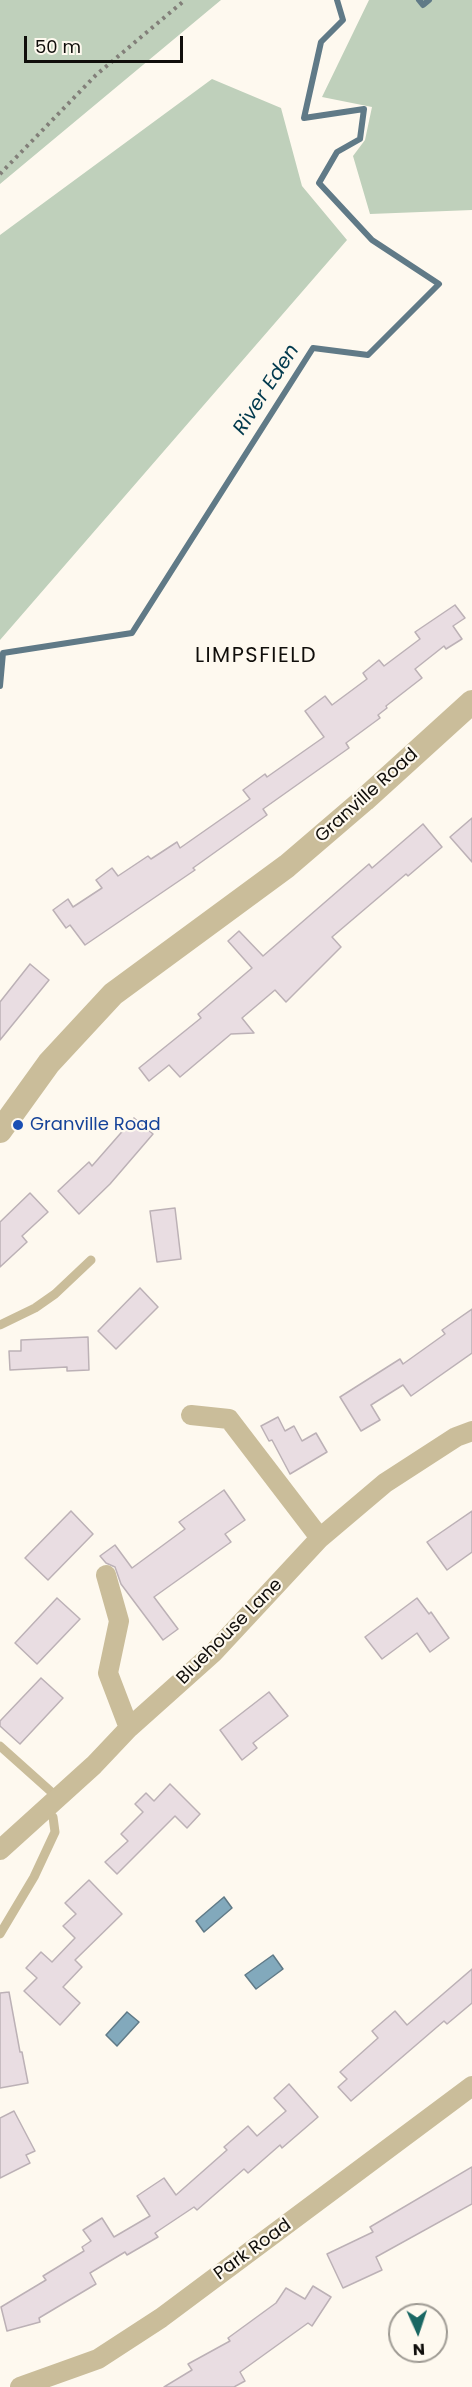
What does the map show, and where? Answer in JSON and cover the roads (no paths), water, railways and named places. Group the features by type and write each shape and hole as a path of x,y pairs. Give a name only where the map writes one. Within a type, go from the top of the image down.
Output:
{"street":[{"name":"Granville Road","path":"0,1131 49,1063 113,994 287,866 472,702"},
{"path":"191,1415 229,1419 320,1538"},
{"name":"Bluehouse Lane","path":"0,1850 94,1765 129,1728 214,1652 320,1538 385,1483 456,1437 472,1431"},
{"path":"106,1575 119,1621 108,1673 129,1728"},
{"name":"Park Road","path":"20,2387 98,2360 161,2318 472,2086"}],"lane":[{"path":"0,1325 35,1308 55,1294 91,1260"},
{"path":"0,1746 51,1804 55,1832 34,1876 0,1934"}],"water":[{"path":"224,1897 232,1908 204,1932 196,1921"},
{"path":"273,1955 283,1969 256,1989 245,1975"},
{"path":"127,2012 139,2022 117,2046 106,2035"}],"waterway":[{"name":"River Eden","path":"0,686 3,653 132,633 313,348 368,355 439,284 372,240 319,183 337,152 360,139 364,109 304,118 321,42 343,20 337,0"},
{"name":"River Eden","path":"419,0 423,5 429,0"}],"place":[{"name":"Granville Road","path":"18,1125"}],"district":[{"name":"LIMPSFIELD","path":"256,657"}]}
